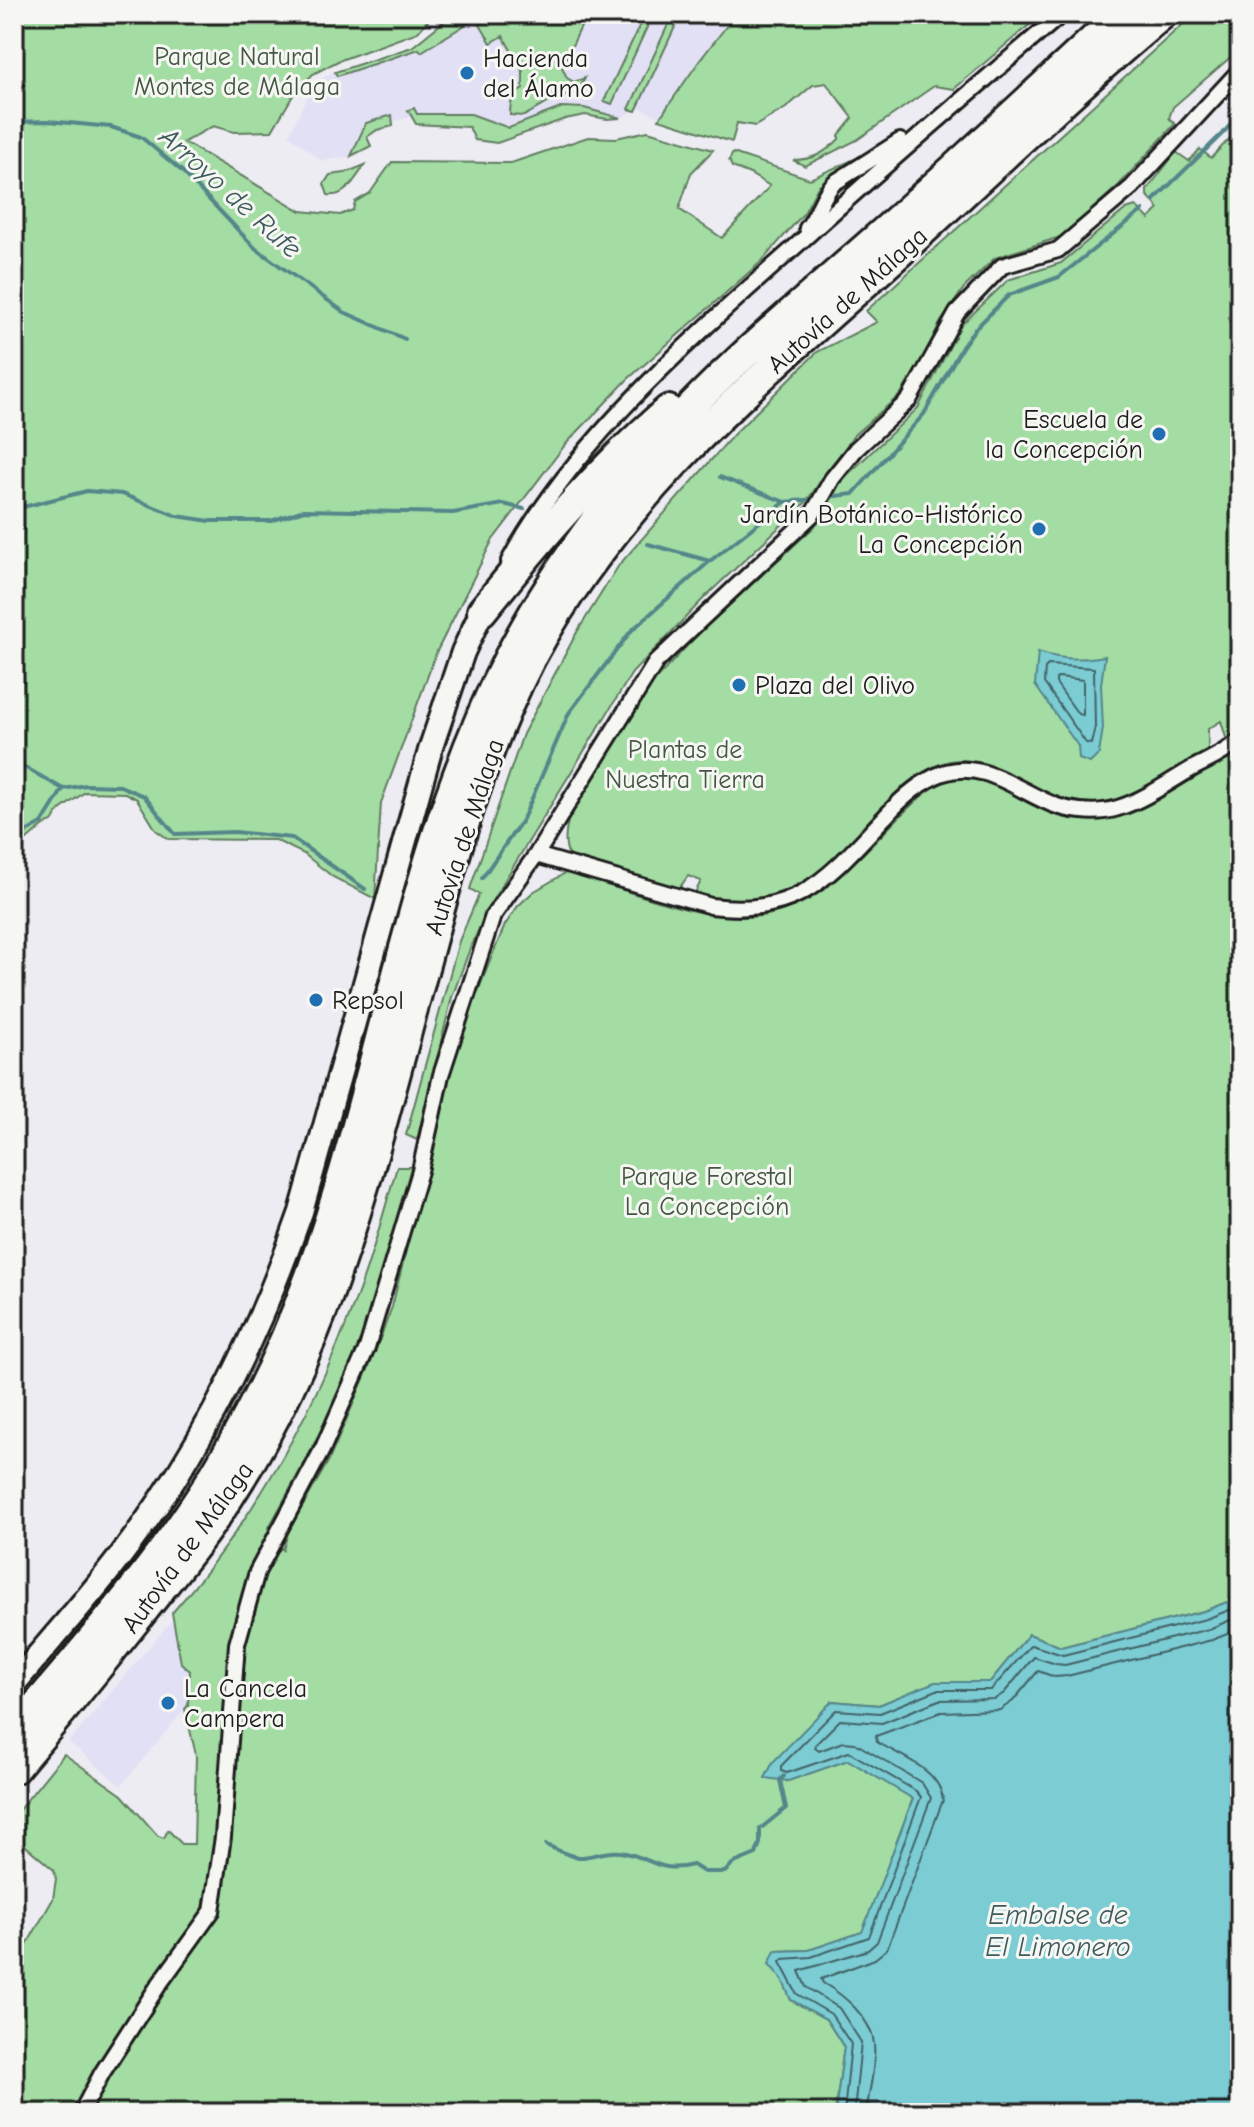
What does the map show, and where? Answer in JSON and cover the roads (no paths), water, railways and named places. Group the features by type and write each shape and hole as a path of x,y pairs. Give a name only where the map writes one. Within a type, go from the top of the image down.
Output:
{"highway":[{"name":"Autovía de Málaga","path":"14,1732 157,1557 214,1477 262,1387 309,1277 345,1165 435,841 474,730 509,656 558,571 602,509 668,431 750,351 1121,14"},
{"name":"Autovía de Málaga","path":"14,1769 174,1572 234,1490 285,1397 331,1289 368,1172 462,830 490,747 520,683 577,582 621,523 686,450 773,366 1163,14"},
{"path":"482,611 553,523 601,471 704,381 750,351"},
{"path":"14,1792 191,1576 251,1494 337,1318 380,1187 474,844 509,739 520,683"}],"street":[{"path":"14,1684 142,1528 215,1411 246,1351 280,1272 301,1212 431,747 463,652 527,528 583,453 713,320 791,249 790,246 813,222 820,201 834,183 938,117 1062,14"},
{"path":"81,2113 102,2073 151,1997 212,1911 223,1837 237,1644 257,1572 322,1450 367,1348 420,1171 441,1075 493,916 536,855 656,662 812,515 832,479 856,449 909,400 957,313 1002,266 1058,250 1132,187 1240,70"},
{"path":"536,855 711,906 741,910 763,908 807,891 831,872 898,803 940,774 956,770 990,773 1058,806 1082,811 1115,809 1142,798 1240,740"}],"water":[{"path":"1038,652 1071,658 1105,656 1101,684 1103,728 1099,754 1090,763 1079,759 1078,746 1035,685"},
{"name":"Embalse de El Limonero","path":"1240,1597 1240,2113 835,2113 844,2047 826,2019 791,2000 782,1979 769,1964 775,1951 809,1950 862,1932 913,1799 848,1760 788,1781 765,1778 773,1762 832,1701 879,1705 935,1682 990,1682 1029,1634 1061,1647 1204,1611"}],"waterway":[{"path":"1153,201 1240,113"},
{"name":"Arroyo de Rufe","path":"14,122 48,121 111,127 141,137 183,172 255,248 344,312 405,339"},
{"path":"827,497 853,494 924,414 974,330 1009,295 1059,277 1143,210"},
{"name":"Arroyo de Rufe","path":"720,477 785,502"},
{"path":"14,504 23,507 87,491 122,494 177,516 210,521 271,521 304,510 453,513 503,504 524,509"},
{"path":"482,878 523,819 569,713 631,631 710,561 785,502 815,499"},
{"path":"648,544 710,561"},
{"path":"14,761 63,789 86,785 120,786 144,796 175,834 235,832 292,838 365,889"},
{"path":"14,839 42,823 63,789"},
{"path":"546,1845 578,1857 620,1852 663,1866 693,1865 704,1872 725,1872 732,1864 756,1854 760,1829 786,1808 780,1780 784,1776"}],"place":[{"name":"Hacienda del Álamo","path":"467,73"},
{"name":"Escuela de la Concepción","path":"1159,434"},
{"name":"Jardín Botánico-Histórico La Concepción","path":"1039,529"},
{"name":"Plaza del Olivo","path":"739,685"},
{"name":"Repsol","path":"316,1000"},
{"name":"La Cancela Campera","path":"168,1703"}],"park label":[{"name":"Parque Natural Montes de Málaga","path":"237,71"},
{"name":"Plantas de Nuestra Tierra","path":"685,764"},
{"name":"Parque Forestal La Concepción","path":"707,1191"}]}
